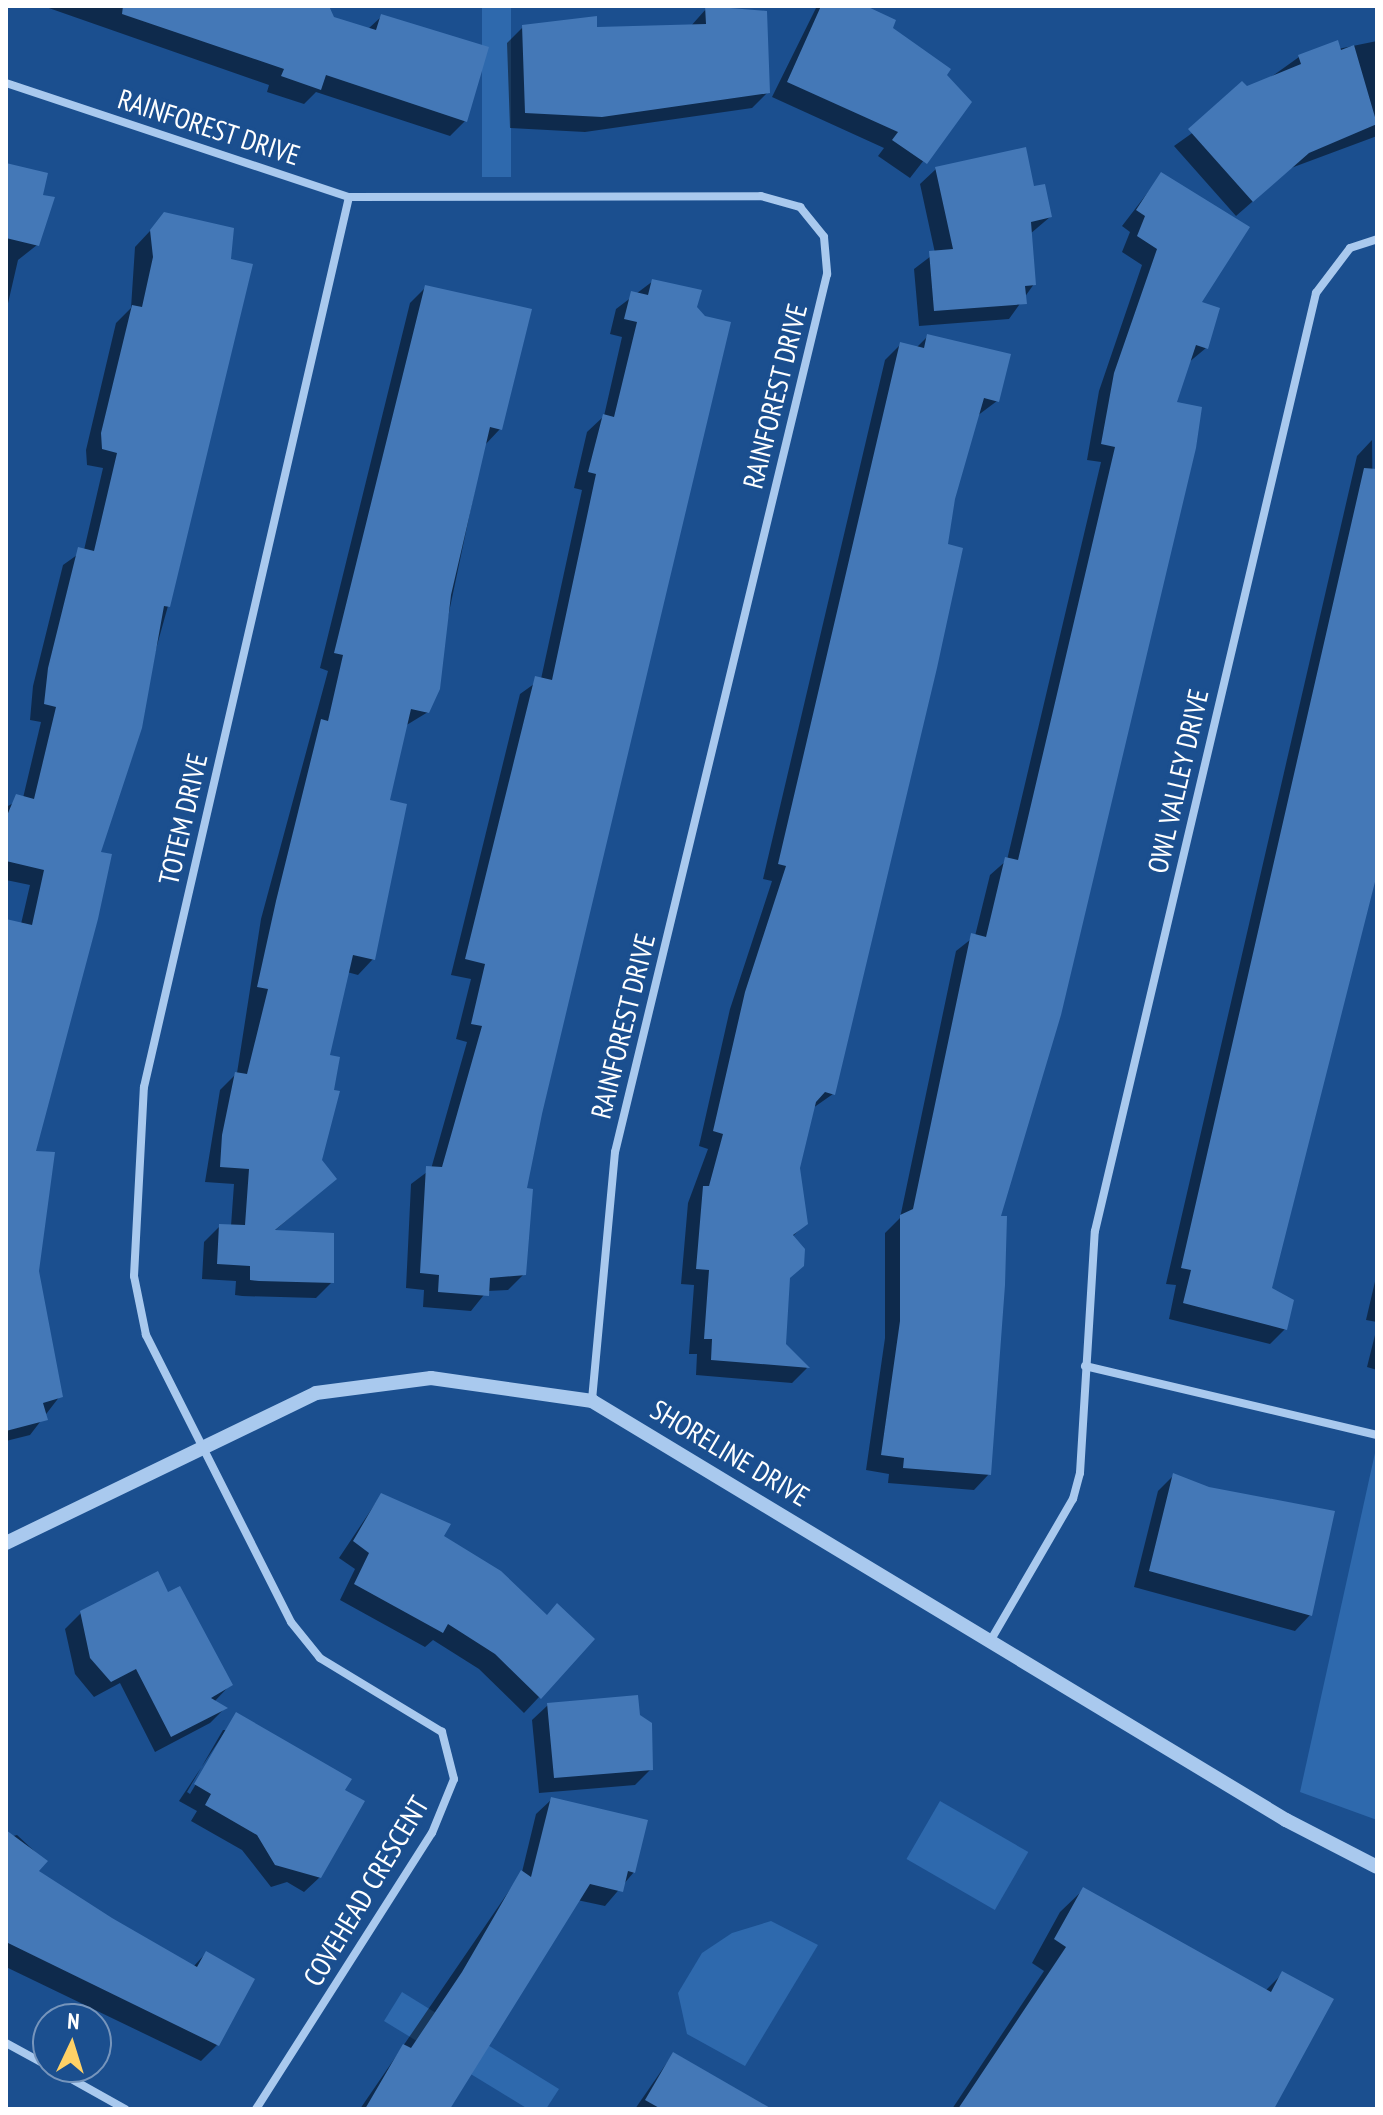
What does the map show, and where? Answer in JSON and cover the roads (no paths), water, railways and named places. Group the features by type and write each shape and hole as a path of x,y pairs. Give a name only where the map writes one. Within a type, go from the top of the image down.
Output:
{"street":[{"name":"RAINFOREST DRIVE","path":"6,83 349,197 783,198 816,223 828,256 615,1152 592,1401"},
{"name":"TOTEM DRIVE","path":"202,1444 146,1335 134,1276 135,1151 144,1087 349,197"},
{"name":"OWL VALLEY DRIVE","path":"992,1638 1073,1499 1095,1231 1316,293 1350,248 1377,239"},
{"path":"1085,1366 1377,1435"},
{"name":"SHORELINE DRIVE","path":"6,1543 202,1444 316,1393 431,1378 592,1401 992,1638 1286,1820 1377,1867"},
{"name":"COVEHEAD CRESCENT","path":"202,1444 303,1639 320,1658 442,1732 454,1779 432,1833 256,2109"},
{"path":"6,2043 32,2058"},
{"path":"78,2083 125,2109"}]}
